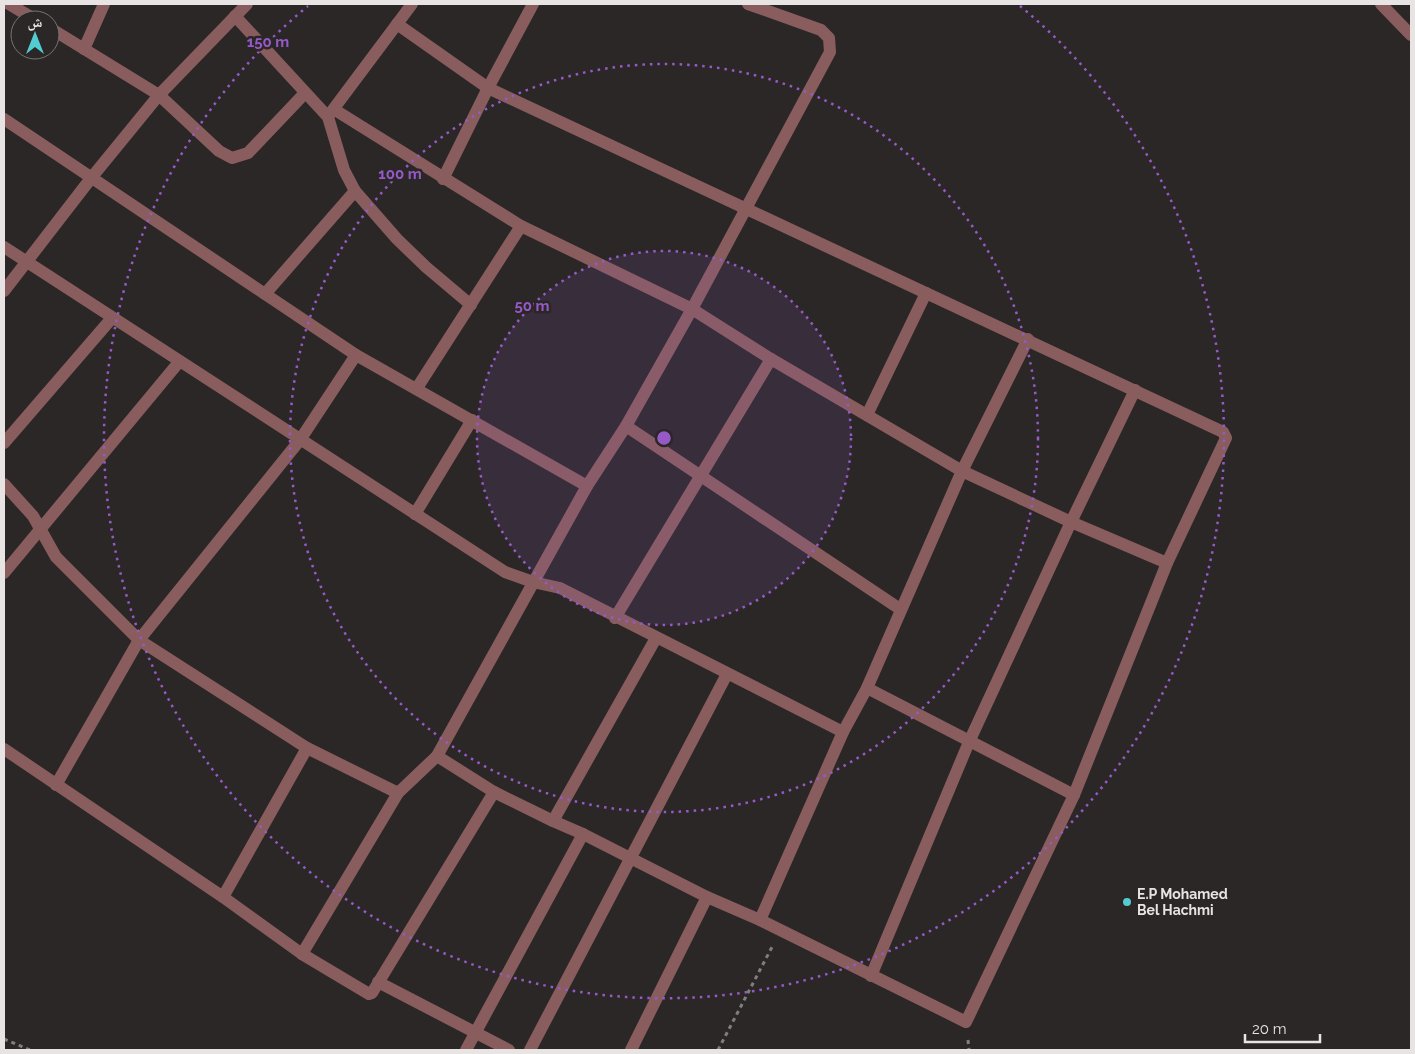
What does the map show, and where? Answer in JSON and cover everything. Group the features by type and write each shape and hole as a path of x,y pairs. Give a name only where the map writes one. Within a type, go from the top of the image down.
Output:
{"street":[{"path":"84,49 104,4"},
{"path":"4,291 28,263 92,177 159,95 246,4"},
{"path":"412,4 331,114 344,170 355,191 397,239 426,267 471,305"},
{"path":"444,179 488,88 532,4"},
{"path":"302,954 398,793 437,756 587,486 626,426 692,308 830,52 830,38 821,30 748,4"},
{"path":"1381,4 1411,35"},
{"path":"235,16 305,93 331,114 521,226 692,308 771,359 962,471 1070,522 1167,563"},
{"path":"398,24 488,88 746,210 1028,339 1226,434 1226,438 1167,563 1074,794 966,1022 760,920 707,897 583,834 553,822 494,792 437,756"},
{"path":"60,34 159,95 219,151 232,158 248,153 305,93"},
{"path":"4,119 356,355 587,486"},
{"path":"265,294 355,191"},
{"path":"417,388 521,226"},
{"path":"4,247 505,572 533,582 560,588 615,618 843,732"},
{"path":"867,415 926,293"},
{"path":"4,443 112,318"},
{"path":"760,920 843,732 867,688 962,471 1028,339"},
{"path":"56,785 138,640 300,440 356,355"},
{"path":"615,618 771,359"},
{"path":"4,573 179,362"},
{"path":"871,976 969,742 1070,522 1135,390"},
{"path":"415,514 472,420"},
{"path":"626,426 699,477 900,609"},
{"path":"4,484 26,506 56,557 138,640 308,748 398,793"},
{"path":"553,822 656,638"},
{"path":"530,1050 728,674"},
{"path":"867,688 969,742 1074,794"},
{"path":"223,897 308,748"},
{"path":"4,750 223,897 302,954 369,994 372,993 494,792"},
{"path":"466,1050 583,834"},
{"path":"631,1050 707,897"},
{"path":"378,982 509,1050"}],"path":[{"path":"718,1050 780,930"},
{"path":"4,1040 30,1050"}],"place":[{"name":"E.P Mohamed Bel Hachmi","path":"1127,902"}]}
